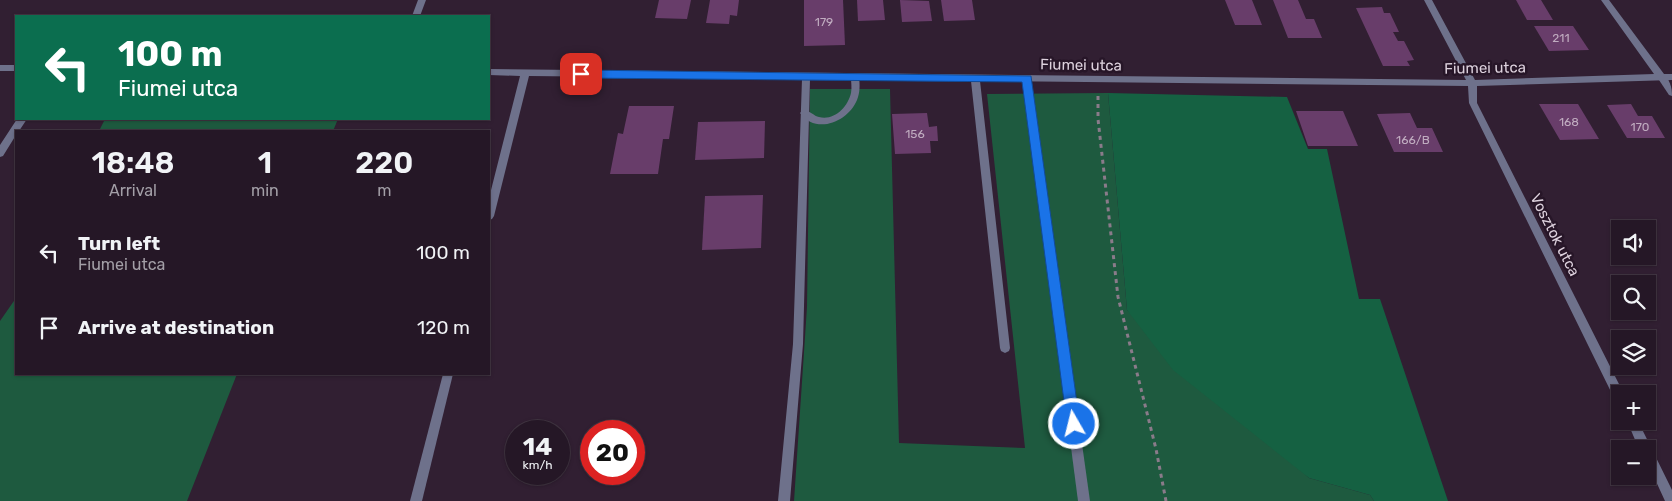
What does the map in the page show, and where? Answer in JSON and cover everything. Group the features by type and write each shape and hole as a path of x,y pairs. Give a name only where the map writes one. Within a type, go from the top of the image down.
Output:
{"street":[{"path":"416,15 422,0"},
{"path":"1428,0 1472,83"},
{"path":"1605,0 1672,92"},
{"path":"0,68 15,68"},
{"name":"Fiumei utca","path":"490,72 525,74 1472,83 1672,77"},
{"path":"490,212 525,74"},
{"path":"784,501 798,335 806,76"},
{"path":"805,113 816,122 822,122 842,114 850,107 856,92 854,77"},
{"path":"975,78 1005,348"},
{"path":"1027,79 1084,501"},
{"name":"Vosztok utca","path":"1472,83 1472,103 1613,385"},
{"path":"0,153 21,120"},
{"path":"416,501 448,375"},
{"path":"1656,470 1671,501"}],"path":[{"path":"1100,80 1098,119 1118,297 1156,449 1166,501"}],"green space":[{"path":"810,89 890,89 899,443 1025,448 987,94 1108,93 1127,310 1309,478 1370,495 1374,501 794,501 807,307"},
{"path":"1108,93 1287,97 1308,149 1327,149 1359,299 1380,299 1448,501 1374,501 1370,495 1309,478 1173,370 1127,310"},
{"path":"104,120 338,120 333,130 100,130"},
{"path":"15,299 15,375 237,375 187,501 0,501 0,321"}],"building":[{"path":"659,0 691,0 687,19 655,18"},
{"path":"710,0 739,0 737,16 730,15 729,24 706,23"},
{"path":"804,0 843,0 845,45 804,46"},
{"path":"857,0 883,0 885,20 858,21"},
{"path":"900,0 929,1 932,21 902,22"},
{"path":"941,0 972,0 975,20 944,21"},
{"path":"1225,0 1252,0 1262,25 1235,25"},
{"path":"1273,0 1298,0 1306,19 1314,19 1322,38 1288,38"},
{"path":"1516,0 1541,0 1553,20 1527,20"},
{"path":"1382,7 1384,13 1390,13 1399,32 1393,32 1398,41 1404,41 1414,60 1407,61 1410,66 1383,66 1356,8"},
{"path":"1534,26 1573,26 1589,50 1549,51"},
{"path":"1539,104 1578,104 1599,139 1560,140"},
{"path":"1631,104 1638,116 1652,116 1665,138 1627,138 1607,105"},
{"path":"629,106 674,106 669,139 663,139 658,174 610,174 618,133 623,134"},
{"path":"1296,111 1343,111 1358,146 1308,146"},
{"path":"927,113 929,127 937,126 938,141 930,141 931,153 895,154 892,114"},
{"path":"1410,113 1417,128 1432,128 1443,152 1394,152 1377,114"},
{"path":"765,121 764,158 695,160 698,122"},
{"path":"763,195 761,248 702,250 705,196"}],"route":[{"path":"581,74 1027,79 1074,424"}]}
